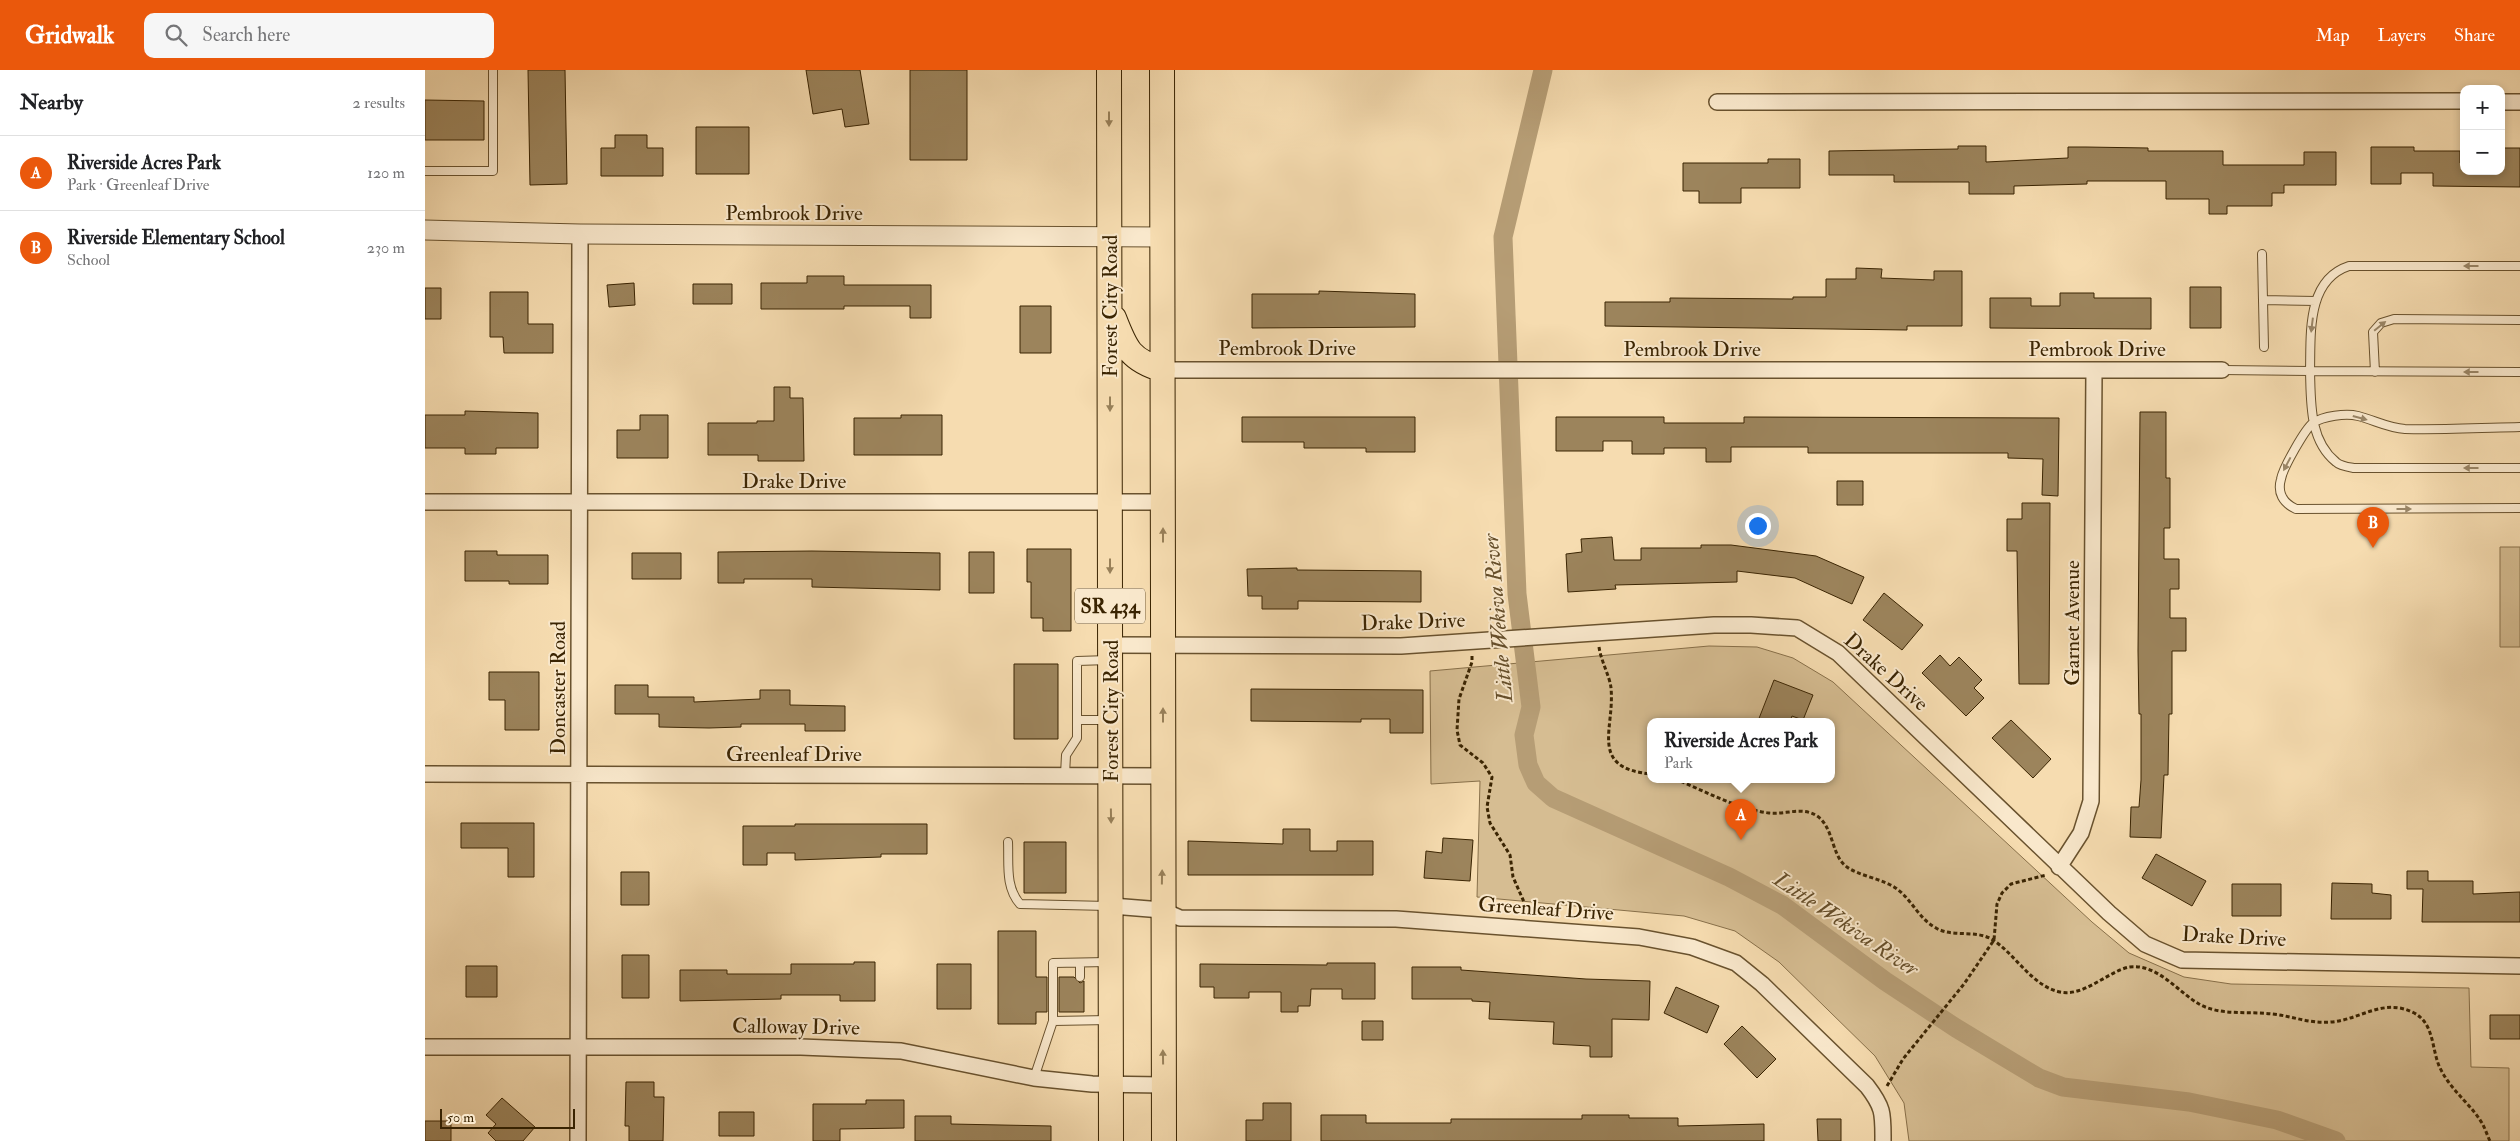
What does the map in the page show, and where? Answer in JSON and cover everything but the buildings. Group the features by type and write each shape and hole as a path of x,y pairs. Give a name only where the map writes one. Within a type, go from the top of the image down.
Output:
{"main road":[{"name":"Forest City Road","path":"1109,70 1111,1141"},
{"name":"SR 434","path":"1162,70 1163,776 1161,910 1163,1141"},
{"path":"1110,310 1126,347 1143,364 1163,370"}],"street":[{"path":"1717,102 2460,102"},
{"path":"2505,102 2520,102"},
{"name":"Pembrook Drive","path":"425,230 580,234 1163,237"},
{"name":"Doncaster Road","path":"578,1141 580,234"},
{"name":"Pembrook Drive","path":"1163,370 2222,370"},
{"name":"Garnet Avenue","path":"2059,867 2081,833 2091,801 2094,371"},
{"name":"Drake Drive","path":"425,502 1163,502"},
{"name":"Drake Drive","path":"1111,652 1163,645 1401,646 1714,625 1797,628 1838,653 2059,867 2145,944 2182,960 2520,966"},
{"name":"Greenleaf Drive","path":"425,774 579,776 1163,776"},
{"name":"Greenleaf Drive","path":"1112,906 1161,910 1180,918 1396,919 1639,937 1692,947 1735,963 1763,984 1867,1086 1880,1103"},
{"name":"Calloway Drive","path":"425,1047 801,1046 901,1051 1034,1078 1111,1084 1163,1085"},
{"path":"1880,1103 1883,1117 1883,1141"}],"lane":[{"path":"425,171 493,171 493,70"},
{"path":"2263,254 2263,346"},
{"path":"2520,266 2349,266 2336,270 2320,290 2316,301 2310,371 2312,423 2326,451 2337,463 2354,468 2520,468"},
{"path":"2263,300 2316,301"},
{"path":"2375,372 2373,332 2381,323 2394,319 2520,320"},
{"path":"2222,370 2520,372"},
{"path":"2520,427 2404,429 2383,426 2356,416 2335,416 2312,423 2284,467 2280,484 2281,496 2285,504 2296,509 2520,508"},
{"path":"1065,775 1066,755 1077,738 1077,661 1111,652"},
{"path":"1077,720 1111,720"},
{"path":"1009,842 1009,884 1012,895 1020,904 1112,906"},
{"path":"1034,1078 1053,1021 1053,963 1112,962"},
{"path":"1080,963 1080,977"},
{"path":"1053,1021 1081,1016 1111,1020"}],"path":[{"path":"1597,633 1601,662 1611,688 1607,738 1613,760 1625,769 1647,773"},
{"path":"1471,641 1472,662 1459,699 1457,730 1460,745 1483,763 1492,778 1487,807 1491,823 1510,855 1513,877 1524,902 1527,929"},
{"path":"1685,783 1751,809 1771,813 1803,811 1819,817 1830,835 1838,855 1847,867 1897,889 1926,922 1938,930 1983,935 1994,940 2042,984 2061,993 2083,988 2130,967 2149,970 2174,983 2199,1004 2220,1011 2274,1014 2308,1023 2334,1022 2380,1008 2400,1007 2416,1013 2431,1032 2438,1064 2451,1088 2482,1122 2490,1141"},
{"path":"1880,1103 1888,1082 1903,1058 1964,984 1994,940 1997,904 2002,893 2011,884 2048,874 2059,867"}],"shaded area":[{"path":"2500,547 2520,547 2520,647 2500,647"},
{"path":"1709,646 1757,647 1793,658 1833,682 2092,922 2129,953 2184,977 2231,984 2469,988 2471,1067 2509,1068 2509,1141 1909,1141 1904,1103 1875,1056 1779,962 1735,931 1684,916 1477,897 1480,781 1431,784 1430,671"}],"waterway":[{"name":"Little Wekiva River","path":"1543,70 1503,237 1517,594 1531,707 1524,735 1528,765 1536,783 1553,798 1729,877 1782,905 1885,981 1956,1028 2039,1078 2063,1087 2189,1102 2277,1120 2336,1141"}],"place":[{"name":"Riverside Elementary School","path":"2373,548"},
{"name":"Riverside Acres Park","path":"1741,840"}]}
